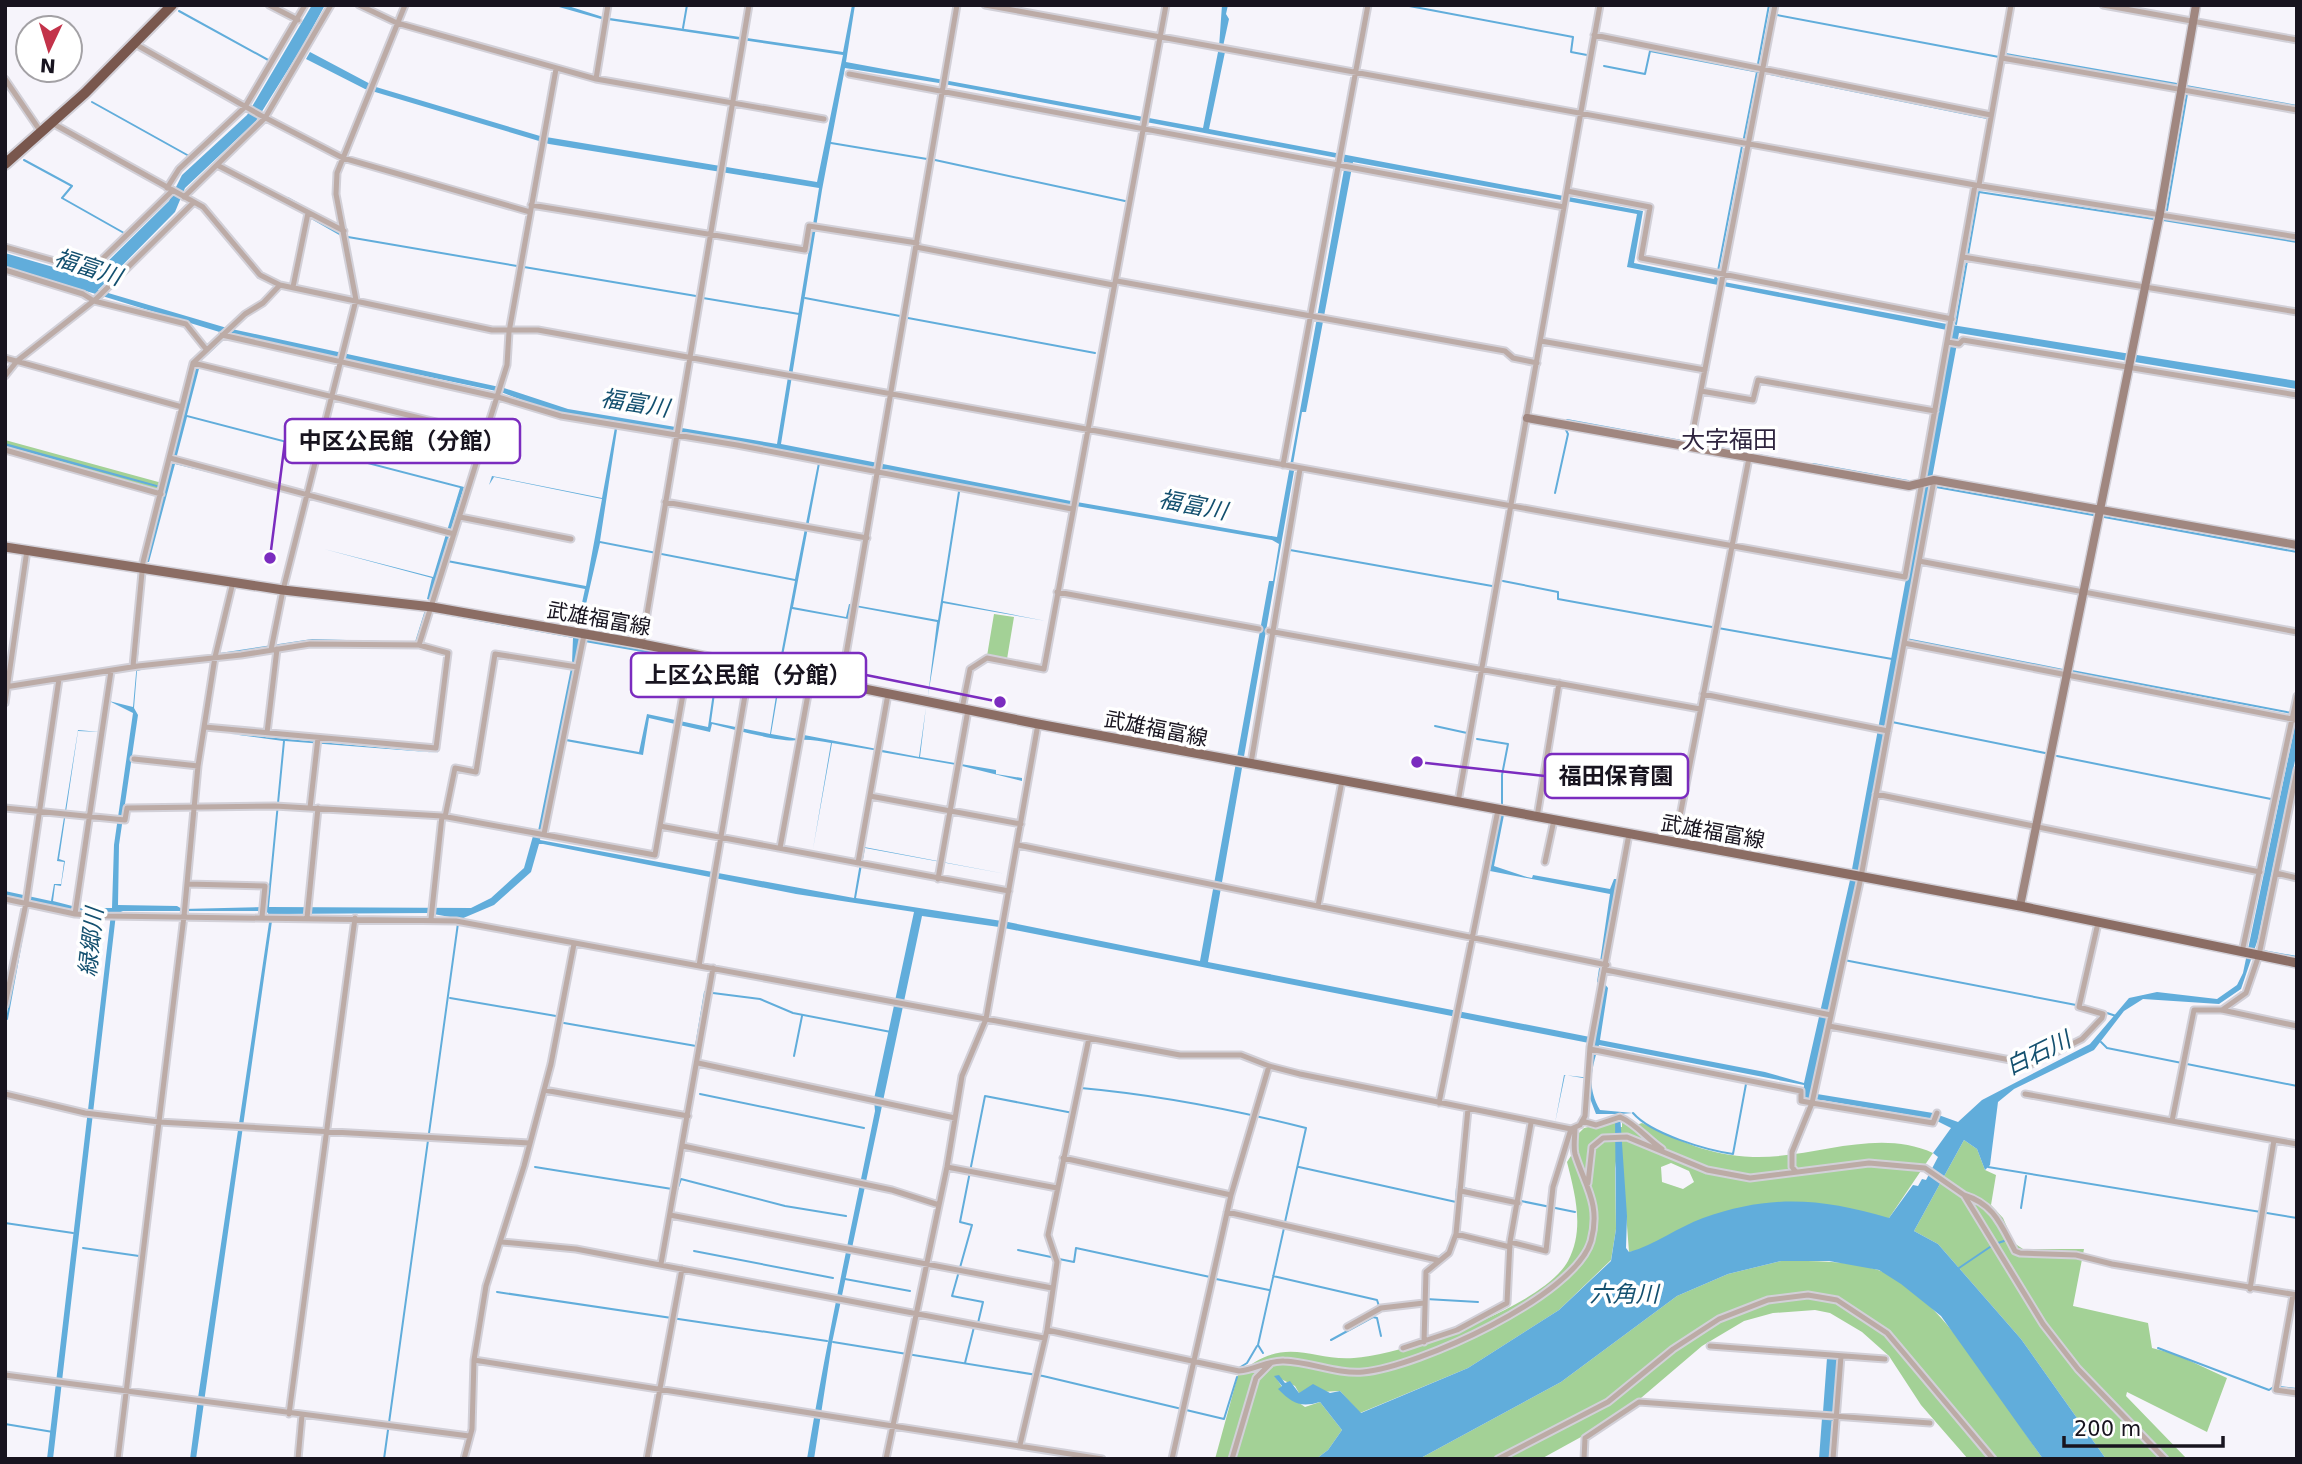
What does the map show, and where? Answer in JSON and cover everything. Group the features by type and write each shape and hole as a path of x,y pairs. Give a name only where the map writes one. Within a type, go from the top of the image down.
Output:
{"highway":[{"path":"5,164 135,44 172,5"}],"main road":[{"name":"武雄福富線","path":"5,547 431,610 583,638 642,644 750,669 811,678 1342,782 2020,906 2243,952 2259,953 2297,963"}],"street":[{"path":"270,5 298,20"},
{"path":"5,247 90,271 170,189 179,169 247,108 305,5"},
{"path":"183,197 263,117 331,5"},
{"path":"359,5 397,23 596,79 824,119"},
{"path":"267,733 273,648 283,590 356,300 335,182 405,5"},
{"path":"596,79 608,5"},
{"path":"642,644 749,5"},
{"path":"841,684 957,5"},
{"path":"985,5 1977,185 2297,237"},
{"path":"938,879 960,765 970,670 987,659 1044,668 1166,5"},
{"path":"1245,763 1271,631 1292,467 1368,5"},
{"path":"1458,802 1484,669 1600,5"},
{"path":"1691,444 1721,287 1720,275 1775,5"},
{"path":"1796,1172 1792,1167 1792,1152 1813,1098 1829,1026 1920,561 1935,411 1966,257 2011,5"},
{"path":"2103,5 2297,40"},
{"path":"2020,906 2160,213 2196,5"},
{"path":"1594,35 1992,115"},
{"path":"135,44 263,117 343,158 531,209 805,250 809,226 1505,351 1513,358 1537,363"},
{"path":"2001,58 2297,110"},
{"path":"419,645 446,561 450,533 460,517 507,365 509,332 556,69"},
{"path":"849,74 944,85 1341,161 1353,168 1566,199 1650,207 1641,258 1952,321"},
{"path":"5,79 41,132"},
{"path":"52,123 203,207 260,275 280,285 509,332 538,330 1905,577 1930,482"},
{"path":"217,165 344,231"},
{"path":"5,376 17,361 95,300 194,202"},
{"path":"293,287 308,213"},
{"path":"1966,257 2297,312"},
{"path":"7,272 95,300 186,324 206,349"},
{"path":"136,666 143,567 183,407 198,364 206,349 225,336 230,327 263,303 280,285"},
{"path":"225,336 499,393 561,416 677,431 1072,509"},
{"path":"1948,342 1959,344 1963,340 2130,361 2297,395"},
{"path":"1541,341 1705,370"},
{"path":"5,358 183,407"},
{"path":"198,364 486,434"},
{"path":"1701,391 1753,400 1758,380 1935,411"},
{"path":"1527,418 1691,444 1749,458 1909,486 1930,482 2297,545"},
{"path":"5,450 162,490"},
{"path":"170,458 450,533"},
{"path":"1675,842 1730,545 1749,458"},
{"path":"665,502 867,538"},
{"path":"460,517 571,539"},
{"path":"5,703 27,550"},
{"path":"1920,561 2297,632"},
{"path":"118,1459 184,912 198,766 215,658 233,582"},
{"path":"1057,592 1259,629"},
{"path":"1271,631 1700,709"},
{"path":"540,833 574,667 583,638"},
{"path":"1904,640 2293,717"},
{"path":"6,687 136,666 310,644 419,645 448,653 436,748 317,741 205,727"},
{"path":"431,917 444,816 455,768 476,772 495,654 574,667"},
{"path":"5,807 125,820 127,808 194,807 278,806 444,816 655,855 689,657"},
{"path":"699,966 750,669"},
{"path":"75,910 111,671"},
{"path":"780,848 811,678"},
{"path":"5,1005 27,899 59,679"},
{"path":"1536,817 1559,683"},
{"path":"861,864 888,693"},
{"path":"1703,694 1888,731"},
{"path":"2243,952 2297,696"},
{"path":"886,1459 947,1167 962,1076 986,1018 1038,724"},
{"path":"310,808 317,741"},
{"path":"134,759 198,766"},
{"path":"2222,1010 2246,993 2259,953 2297,770"},
{"path":"1318,906 1342,782"},
{"path":"1876,794 2260,872"},
{"path":"873,797 1021,824"},
{"path":"307,913 318,808"},
{"path":"1439,1103 1498,810"},
{"path":"1545,862 1554,820"},
{"path":"660,826 1009,891"},
{"path":"1456,1234 1546,1251 1550,1207 1560,1156 1573,1128 1582,1121 1586,1107 1592,1035 1629,834"},
{"path":"1018,845 1604,965 1830,1015"},
{"path":"2276,873 2297,878"},
{"path":"187,884 265,886 263,904 266,916"},
{"path":"5,899 27,899 108,916 184,912 266,916 307,913 355,918 431,917 1180,1055 1241,1055 1269,1066 1531,1123 1573,1128"},
{"path":"289,1414 355,918"},
{"path":"1829,1026 2032,1064 2082,1040 2094,1029 2103,1014 2079,1006 2098,923"},
{"path":"464,1459 469,1436 474,1360 486,1286 502,1242 544,1090 574,944"},
{"path":"661,1264 713,968"},
{"path":"2172,1121 2194,1010 2222,1010 2297,1026"},
{"path":"1020,1446 1047,1330 1057,1262 1048,1235 1090,1038"},
{"path":"1590,1048 1801,1091 1801,1101 1813,1098 1935,1122 1937,1113"},
{"path":"1579,1059 1589,1061"},
{"path":"698,1063 802,1083 955,1118"},
{"path":"1172,1459 1231,1195 1269,1066"},
{"path":"544,1090 688,1116"},
{"path":"5,1094 85,1113 159,1122 529,1143"},
{"path":"2025,1094 2297,1144"},
{"path":"1424,1342 1426,1272 1435,1260 1449,1253 1456,1234 1468,1109"},
{"path":"1582,1121 1596,1125 1618,1117 1671,1154"},
{"path":"1403,1348 1457,1330 1507,1303 1510,1245 1531,1123"},
{"path":"1047,1330 1239,1371 1274,1362 1292,1362 1331,1370 1372,1371 1447,1345 1530,1304 1566,1278 1586,1253 1594,1216 1588,1183 1574,1154 1573,1128"},
{"path":"1588,1183 1592,1147 1603,1138 1627,1137 1722,1174 1751,1178 1869,1163 1925,1168 1945,1179 1964,1195 1989,1208 2000,1220 2015,1251 2020,1253 2076,1255 2250,1289 2295,1295 2277,1387 2297,1393"},
{"path":"2250,1289 2274,1140"},
{"path":"683,1146 858,1182 939,1205"},
{"path":"1063,1158 1231,1195"},
{"path":"947,1167 1057,1188"},
{"path":"1461,1189 1518,1201"},
{"path":"1964,1195 2043,1324 2078,1369 2165,1459"},
{"path":"1227,1212 1435,1260"},
{"path":"670,1215 1052,1288"},
{"path":"502,1242 576,1248 1044,1338"},
{"path":"646,1459 682,1269"},
{"path":"1498,1459 1608,1402 1672,1349 1719,1319 1768,1300 1808,1296 1837,1300 1887,1333 1993,1459"},
{"path":"1347,1327 1381,1308 1425,1300"},
{"path":"1710,1346 1885,1359"},
{"path":"1833,1459 1831,1415 1841,1356"},
{"path":"474,1360 1102,1459"},
{"path":"1232,1459 1256,1378 1274,1362"},
{"path":"5,1375 469,1436"},
{"path":"1584,1459 1585,1438 1639,1402 1930,1423"},
{"path":"298,1459 302,1415"}],"green space":[{"path":"5,440 162,483 160,491 5,449"},
{"path":"994,614 1014,617 1007,659 987,656"},
{"path":"1622,1120 1633,1126 1642,1123 1696,1146 1737,1156 1798,1154 1867,1143 1911,1146 1933,1153 1889,1218 1629,1252 1620,1134 1615,1168 1616,1229 1611,1260 1559,1310 1468,1368 1360,1413 1340,1391 1299,1393 1295,1386 1275,1376 1282,1387 1279,1389 1305,1407 1320,1402 1342,1430 1328,1450 1316,1459 1215,1459 1238,1375 1255,1362 1281,1353 1354,1358 1405,1348 1438,1338 1503,1311 1554,1278 1568,1261 1576,1237 1577,1212 1567,1162 1576,1148 1576,1136 1584,1128 1616,1121 1616,1127 1622,1127","holes":["1671,1163 1689,1171 1694,1182 1683,1189 1662,1182 1661,1167"]},
{"path":"1964,1140 1977,1149 1985,1170 1996,1175 1991,1205 2003,1218 2014,1243 2023,1249 2084,1249 2073,1306 2148,1323 2152,1348 2175,1354 2227,1378 2207,1432 2127,1392 2126,1396 2187,1459 2106,1459 2021,1339 1938,1244 1914,1231"},
{"path":"1781,1261 1854,1264 1878,1270 1901,1281 1947,1324 2043,1459 1968,1459 1921,1405 1889,1356 1862,1332 1830,1313 1815,1310 1773,1313 1744,1321 1702,1346 1621,1415 1541,1459 1419,1459 1561,1382 1677,1296 1728,1274"}],"water":[{"name":"六角川","path":"312,5 325,5 301,49 304,51 302,54 299,52 256,121 185,188 175,212 98,290 227,328 504,388 568,409 777,444 819,188 549,144 365,89 306,59 310,52 376,87 540,136 817,182 843,55 601,19 552,5 565,5 603,17 843,52 852,5 855,5 846,62 1203,128 1219,47 1222,5 1228,5 1226,14 1229,19 1222,51 1225,52 1209,129 1643,211 1634,263 1714,279 1717,269 1717,278 1724,282 1952,325 2297,381 2297,389 1959,333 1859,871 1811,1093 1933,1113 1958,1122 1982,1100 2090,1044 2129,998 2157,992 2217,999 2237,985 2243,973 2297,716 2297,751 2258,939 2241,989 2219,1004 2143,999 2124,1011 2094,1050 2014,1089 1998,1102 1990,1165 1985,1170 1977,1149 1964,1140 1914,1231 1938,1244 2021,1339 2106,1459 2043,1459 1941,1316 1879,1270 1829,1261 1781,1261 1728,1274 1677,1296 1561,1382 1419,1459 1316,1459 1328,1450 1342,1430 1320,1402 1302,1404 1288,1398 1278,1389 1282,1386 1274,1376 1279,1375 1285,1383 1290,1381 1299,1393 1313,1384 1330,1393 1340,1391 1361,1413 1468,1368 1559,1310 1611,1261 1616,1229 1615,1114 1596,1114 1588,1093 1589,1079 1567,1075 1591,1078 1594,1044 999,927 922,916 832,1343 814,1459 807,1459 875,1111 874,1099 914,912 796,894 539,844 531,872 494,905 461,919 428,913 273,914 196,1459 190,1459 198,1398 270,916 267,912 260,911 123,911 116,914 53,1459 47,1459 111,914 78,911 5,895 5,891 51,901 54,884 61,884 64,862 57,861 78,730 100,732 78,731 59,859 65,861 61,886 55,885 53,901 80,908 112,908 114,845 133,713 109,701 133,707 145,572 137,668 153,667 137,671 134,708 138,715 119,845 118,905 177,906 182,909 267,907 283,741 231,734 440,753 285,741 269,907 471,908 491,898 524,868 533,836 537,836 572,663 573,638 429,612 421,639 416,644 312,642 221,655 210,661 154,667 209,660 220,653 312,639 415,642 425,610 781,675 771,734 798,739 804,735 919,757 926,707 920,757 996,770 996,774 1022,778 1022,781 962,766 881,752 864,847 1006,874 865,848 856,898 1008,922 1200,961 1269,581 1273,581 1279,544 1272,540 961,486 943,601 1046,621 943,603 928,696 937,622 851,606 848,619 792,609 781,666 779,665 795,581 600,543 581,626 577,626 585,589 442,561 430,600 427,599 432,578 324,549 433,577 460,488 187,417 175,463 295,494 175,464 149,562 146,562 164,489 5,446 5,443 164,487 198,359 226,334 11,268 5,269 5,253 91,278 169,201 182,175 247,115","holes":["845,68 939,83 1343,159 1345,164 1277,537 1071,501 781,444 822,190","1353,162 1637,214 1627,267 1952,331 1850,880 1804,1083 1765,1072 1600,1040 1608,988 1600,978 1618,879 1614,879 1610,889 1533,875 1532,878 1494,866 1504,815 1500,814 1490,871 1610,894 1597,982 1604,987 1595,1038 1208,962 1302,412 1306,412","229,335 501,392 551,411 616,422 602,498 492,476 489,485 494,477 602,499 586,586 442,559 464,487 187,415 201,361","618,423 819,458 795,579 600,541","821,458 959,485 938,620 849,604 846,617 793,607","579,641 717,665 708,727 647,714 639,752 561,738","719,665 779,677 770,734 711,722","649,718 710,732 712,724 780,739 831,743 813,849 832,743 879,751 854,898 540,840 560,740 643,755","1599,1045 1804,1085 1803,1097 1933,1119 1951,1128 1933,1153 1938,1157 1926,1180 1922,1179 1918,1186 1913,1185 1889,1218 1818,1203 1774,1202 1751,1205 1703,1218 1629,1252 1626,1248 1627,1216 1620,1114 1633,1113 1600,1110 1593,1094 1592,1071"]},
{"path":"1827,1358 1838,1359 1833,1413 1829,1413 1833,1418 1830,1459 1819,1459 1822,1418 1827,1417 1827,1413 1823,1412"}],"waterway":[{"path":"683,28 687,5"},
{"path":"1404,5 1573,37 1571,52 1587,55"},
{"path":"1758,64 1769,5"},
{"path":"179,11 270,61"},
{"path":"1777,15 1999,57"},
{"path":"1604,66 1645,74 1650,51 1759,72"},
{"path":"2006,54 2177,84"},
{"path":"1744,138 1757,72"},
{"path":"1765,73 1987,118"},
{"path":"2186,86 2297,106"},
{"path":"2167,210 2187,94"},
{"path":"92,102 189,156"},
{"path":"831,143 927,159"},
{"path":"1718,271 1742,146"},
{"path":"24,160 72,186 62,198 124,233"},
{"path":"935,160 1125,201"},
{"path":"1968,255 1979,192 2154,219"},
{"path":"288,198 316,214"},
{"path":"313,219 341,235"},
{"path":"2163,220 2297,242"},
{"path":"348,237 517,266"},
{"path":"1956,324 1967,261"},
{"path":"524,267 696,296"},
{"path":"703,298 799,314"},
{"path":"805,298 900,316"},
{"path":"908,318 1095,353"},
{"path":"1567,420 1802,463"},
{"path":"1555,493 1568,434 1566,430"},
{"path":"1813,464 1908,481"},
{"path":"1936,487 2093,515"},
{"path":"2104,517 2297,552"},
{"path":"1290,550 1492,586"},
{"path":"1503,581 1558,592 1558,599 1712,627"},
{"path":"1718,628 1892,659"},
{"path":"1906,639 2063,670"},
{"path":"2072,671 2297,714"},
{"path":"1892,722 2045,753"},
{"path":"1435,726 1467,733"},
{"path":"1477,739 1508,744 1502,775 1502,805"},
{"path":"2057,756 2271,799"},
{"path":"384,1459 459,916"},
{"path":"7,1019 22,937"},
{"path":"2263,951 2297,957"},
{"path":"1844,960 2076,1005"},
{"path":"564,1023 696,1046 705,992 760,999 793,1013 891,1032"},
{"path":"450,998 556,1016"},
{"path":"2095,1009 2116,1016"},
{"path":"794,1056 802,1016"},
{"path":"5,1028 6,1023"},
{"path":"2101,1042 2107,1048 2297,1086"},
{"path":"1633,1113 1641,1121 1665,1134 1694,1145 1733,1154 1746,1084"},
{"path":"1077,1107 1081,1088 1194,1104 1306,1128 1285,1222"},
{"path":"700,1094 864,1128"},
{"path":"978,1323 983,1302 952,1296 972,1225 960,1222 985,1096 1073,1113"},
{"path":"535,1167 672,1189"},
{"path":"1299,1167 1456,1202 1457,1187"},
{"path":"1988,1167 2297,1218"},
{"path":"2021,1208 2026,1176"},
{"path":"677,1190 681,1179 785,1206 846,1216"},
{"path":"1463,1188 1515,1200"},
{"path":"1521,1201 1575,1212"},
{"path":"5,1223 73,1233"},
{"path":"1263,1353 1258,1345 1284,1228"},
{"path":"1998,1243 2004,1241"},
{"path":"1959,1268 1990,1247"},
{"path":"83,1248 139,1256"},
{"path":"1059,1259 1074,1262 1076,1248 1210,1277"},
{"path":"1018,1250 1051,1257"},
{"path":"1436,1259 1448,1250"},
{"path":"694,1251 833,1278"},
{"path":"1422,1299 1424,1274"},
{"path":"1273,1276 1377,1300 1379,1306"},
{"path":"845,1279 910,1291"},
{"path":"1216,1279 1269,1290"},
{"path":"497,1292 827,1341"},
{"path":"1426,1299 1478,1302"},
{"path":"1331,1340 1373,1317 1371,1314"},
{"path":"1373,1317 1377,1318 1381,1336"},
{"path":"965,1363 974,1327"},
{"path":"833,1342 1043,1376 1224,1419 1237,1377"},
{"path":"1239,1368 1247,1363 1257,1346"},
{"path":"2158,1348 2269,1390 2275,1386"},
{"path":"2280,1387 2297,1389"},
{"path":"5,1424 53,1432"}],"place":[{"name":"中区公民館（分館）","path":"270,558"},
{"name":"上区公民館（分館）","path":"1000,702"},
{"name":"福田保育園","path":"1417,762"}],"district":[{"name":"大字福田","path":"1729,440"}],"water label":[{"name":"福富川","path":"88,267"},
{"name":"福富川","path":"635,403"},
{"name":"福富川","path":"1193,505"},
{"name":"緑郷川","path":"91,942"},
{"name":"白石川","path":"2038,1053"}]}
